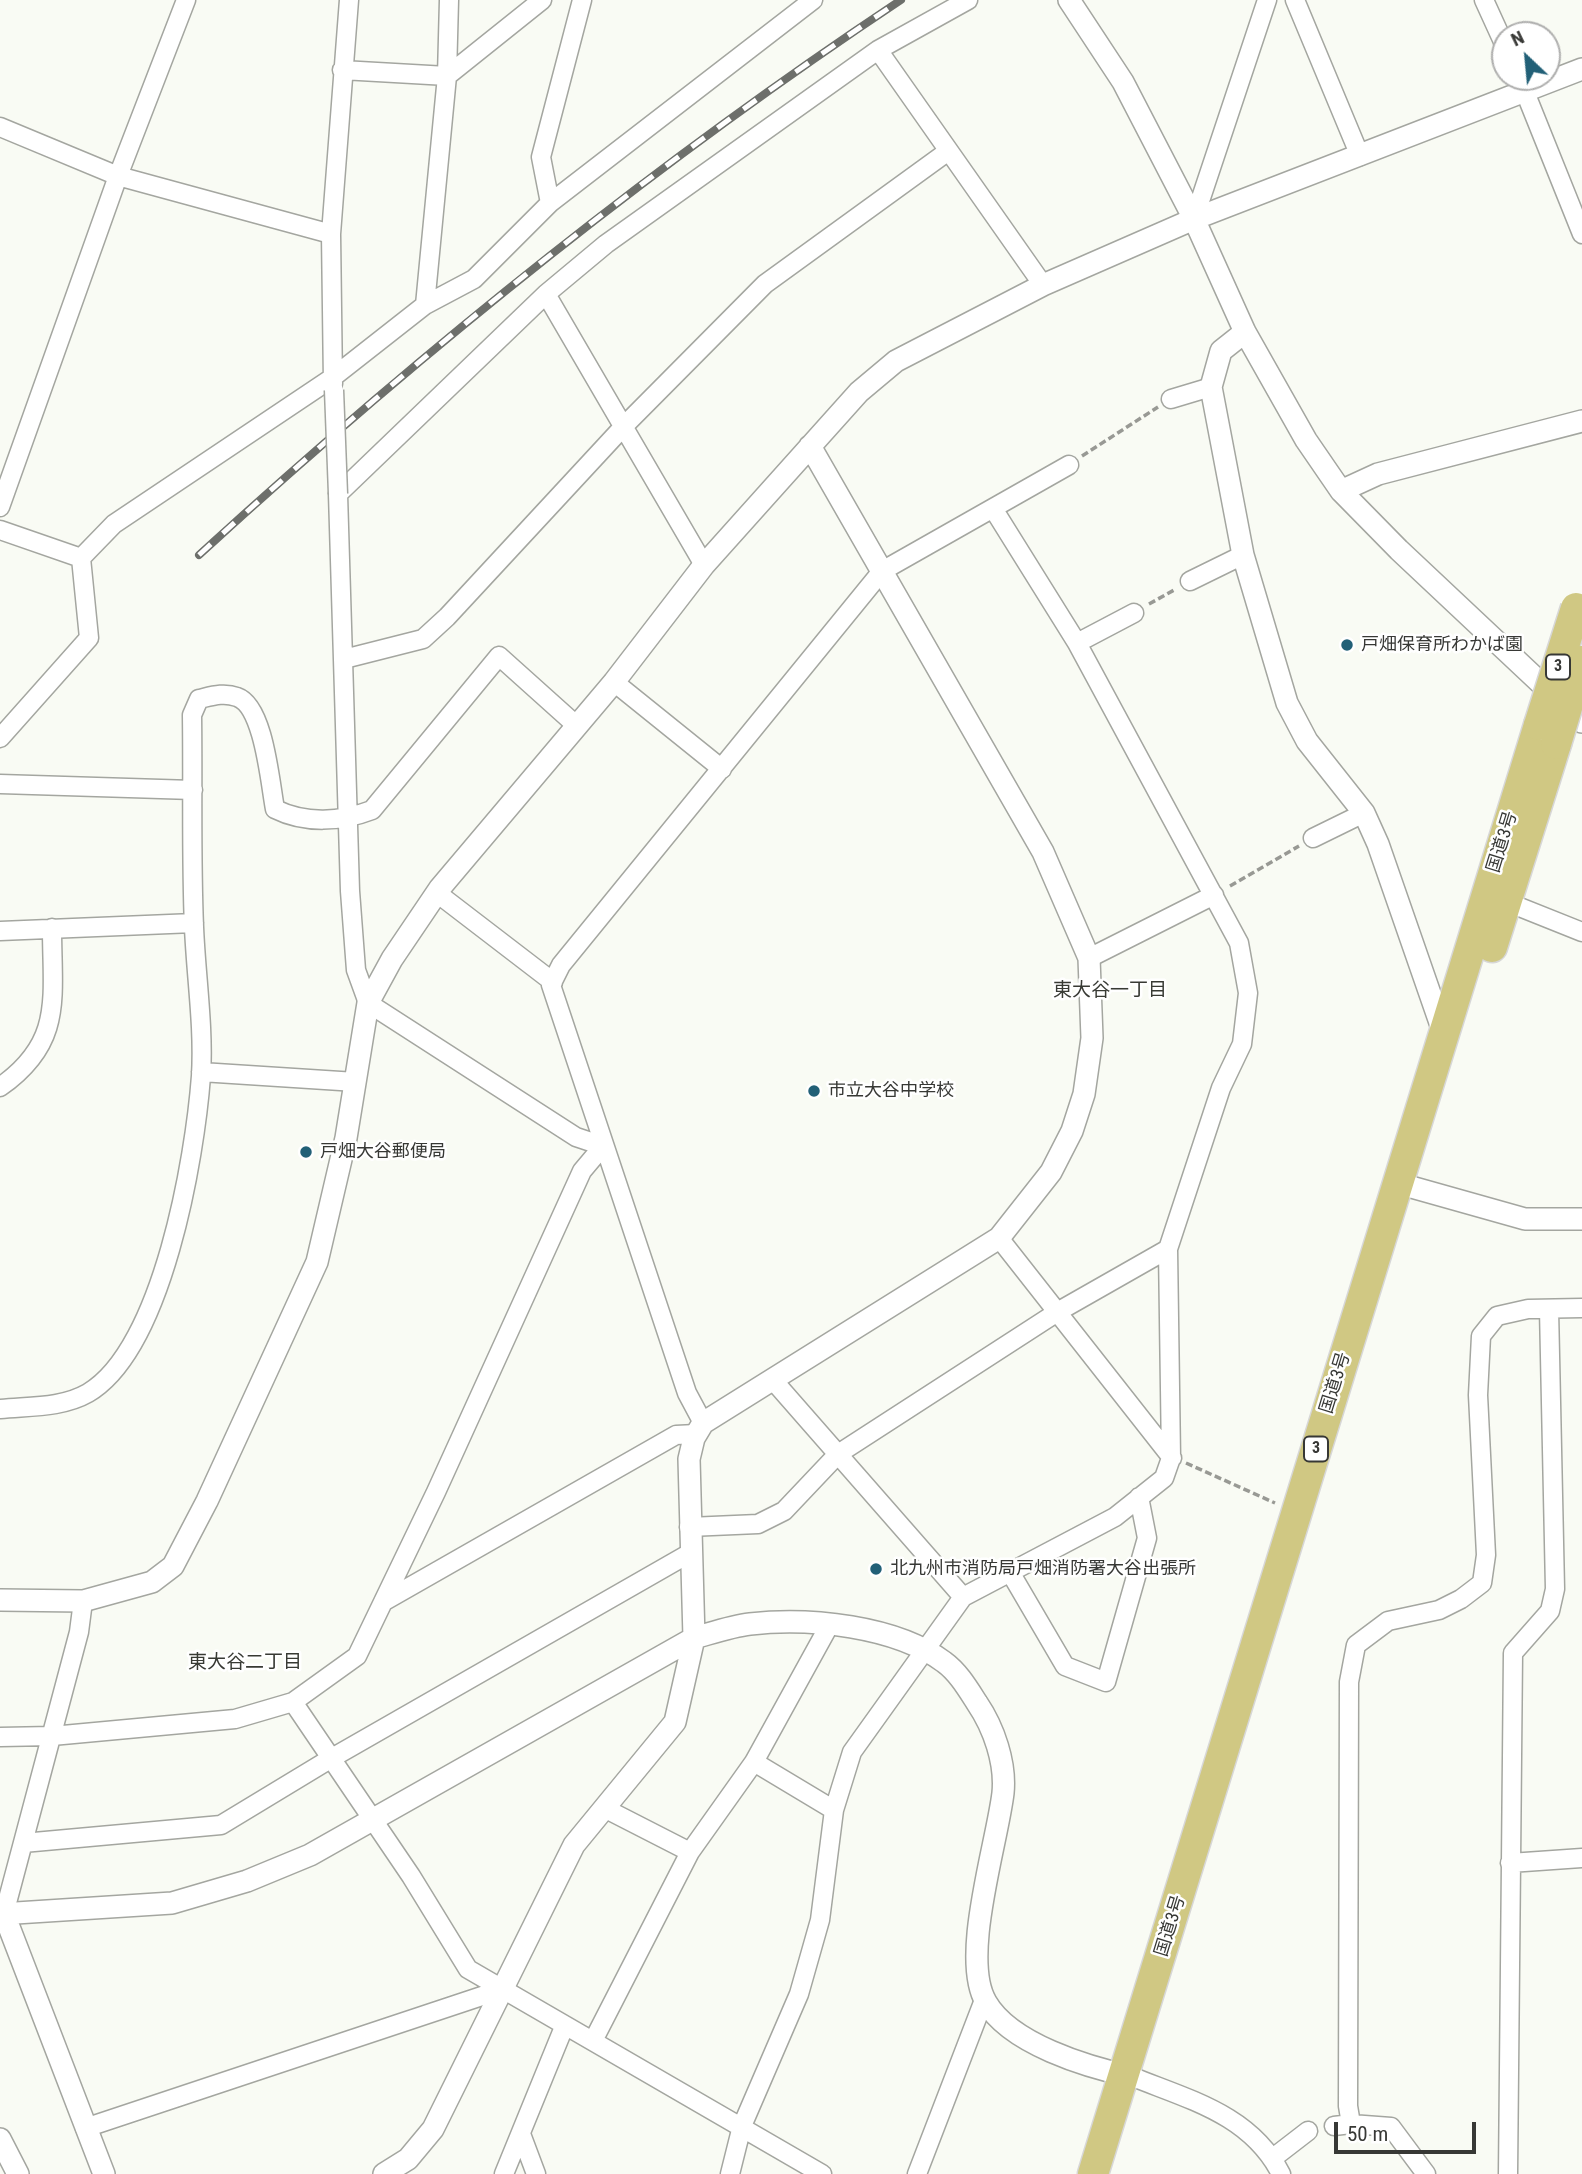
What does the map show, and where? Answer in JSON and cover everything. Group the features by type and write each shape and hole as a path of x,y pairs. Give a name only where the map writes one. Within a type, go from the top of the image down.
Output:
{"highway":[{"name":"国道3号","path":"1112,2174 1133,2078 1406,1187 1507,902 1579,601"},
{"name":"国道3号","path":"1406,1187 1444,1034 1548,734 1582,657"},
{"name":"国道3号","path":"1093,2174 1133,2078"}],"street":[{"path":"0,507 118,176 186,0"},
{"path":"349,0 331,233 333,384 344,659 346,820 356,970 368,1003 576,1138 603,1146"},
{"path":"425,305 447,76 449,0"},
{"path":"342,70 447,76 541,0"},
{"path":"550,202 541,157 582,0"},
{"path":"0,738 89,638 81,558 114,524 333,384 425,305 474,279 550,202 791,6 813,0"},
{"path":"338,494 546,294 606,244 878,50 968,0"},
{"path":"1069,0 1123,82 1194,219 1245,332 1306,440 1341,491 1399,550 1582,722"},
{"path":"1194,219 1267,0"},
{"path":"1295,0 1360,156"},
{"path":"1484,0 1494,21"},
{"path":"878,50 947,152 1043,285"},
{"path":"1561,74 1582,69"},
{"path":"0,1600 83,1601 152,1582 173,1566 317,1262 356,1082 368,1003 392,959 437,893 614,681 704,565 859,392 896,362 1043,285 1194,219 1360,156 1504,91"},
{"path":"1525,91 1582,234"},
{"path":"0,127 118,176 331,233"},
{"path":"344,659 423,639 447,617 624,426 765,284 947,152"},
{"path":"546,294 704,565"},
{"path":"1245,332 1221,351 1211,387 1243,555 1287,703 1307,741 1364,813 1378,844 1444,1034"},
{"path":"1171,399 1211,387"},
{"path":"1341,491 1378,474 1582,421"},
{"path":"383,1602 676,1435 700,1429 772,1379 999,1238 1051,1172 1072,1131 1084,1094 1092,1038 1089,958 1043,852 810,446"},
{"path":"384,2174 408,2159 433,2129 574,1845 675,1722 694,1638 689,1459 700,1429 556,1009 553,982 561,965 883,571 1069,465"},
{"path":"730,2174 742,2126 799,1994 820,1920 834,1810 852,1752 927,1651 963,1597 1115,1517 1164,1478 1174,1458 1168,1249 1221,1088 1242,1044 1248,993 1239,943 1077,643 994,510"},
{"path":"0,530 81,558"},
{"path":"1190,581 1243,555"},
{"path":"1077,643 1134,612"},
{"path":"0,1409 67,1403 90,1392 107,1378 128,1350 158,1289 180,1219 201,1072 194,923 192,715 199,699 224,694 240,697 249,705 262,739 275,809 291,817 346,820 372,810 499,656 577,726"},
{"path":"614,681 722,769"},
{"path":"0,784 193,790"},
{"path":"1313,838 1364,813"},
{"path":"437,893 553,982"},
{"path":"1089,958 1214,895"},
{"path":"1507,902 1582,932"},
{"path":"0,931 194,923"},
{"path":"0,1087 25,1070 36,1056 52,1017 52,928"},
{"path":"201,1072 356,1082"},
{"path":"0,1737 52,1736 235,1719 293,1702 357,1656 442,1480 582,1171 603,1146"},
{"path":"1406,1187 1525,1220 1582,1219"},
{"path":"999,1238 1174,1458"},
{"path":"689,1527 758,1524 784,1511 838,1454 1059,1311 1168,1249"},
{"path":"1426,2174 1391,2127 1342,2125 1348,2106 1349,1682 1356,1645 1388,1620 1439,1610 1461,1600 1482,1583 1486,1555 1478,1395 1481,1336 1497,1316 1528,1309 1582,1308"},
{"path":"1508,2174 1513,1653 1550,1611 1555,1589 1549,1309"},
{"path":"772,1379 963,1597"},
{"path":"1010,1572 1065,1666 1106,1682 1147,1538 1139,1497"},
{"path":"23,1843 221,1825 330,1759 690,1553"},
{"path":"83,1601 79,1632 2,1914 104,2174"},
{"path":"2,1914 172,1903 247,1881 310,1855 372,1822 694,1638 749,1624 796,1621 830,1624 885,1635 927,1651 946,1663 965,1684 987,1717 1001,1758 1003,1790 976,1949 984,2000 1002,2023 1030,2042 1224,2113 1251,2134 1277,2166 1308,2131"},
{"path":"593,2041 690,1852 754,1762 830,1624"},
{"path":"293,1702 411,1876 468,1969 500,1990 822,2174"},
{"path":"754,1762 834,1810"},
{"path":"604,1808 690,1852"},
{"path":"1510,1863 1582,1858"},
{"path":"85,2128 500,1990"},
{"path":"917,2174 984,2000"},
{"path":"504,2174 564,2027"},
{"path":"521,2134 536,2174"},
{"path":"0,2140 18,2174"}],"path":[{"path":"1069,465 1171,399"},
{"path":"1134,612 1190,581"},
{"path":"1214,895 1313,838"},
{"path":"1174,1458 1277,1504"}],"railway":[{"path":"199,555 367,406 539,264 717,128 901,0"}],"place":[{"name":"戸畑保育所わかば園","path":"1347,645"},
{"name":"市立大谷中学校","path":"814,1091"},
{"name":"戸畑大谷郵便局","path":"306,1152"},
{"name":"北九州市消防局戸畑消防署大谷出張所","path":"876,1569"}],"district":[{"name":"東大谷一丁目","path":"1110,991"},
{"name":"東大谷二丁目","path":"245,1663"}]}
